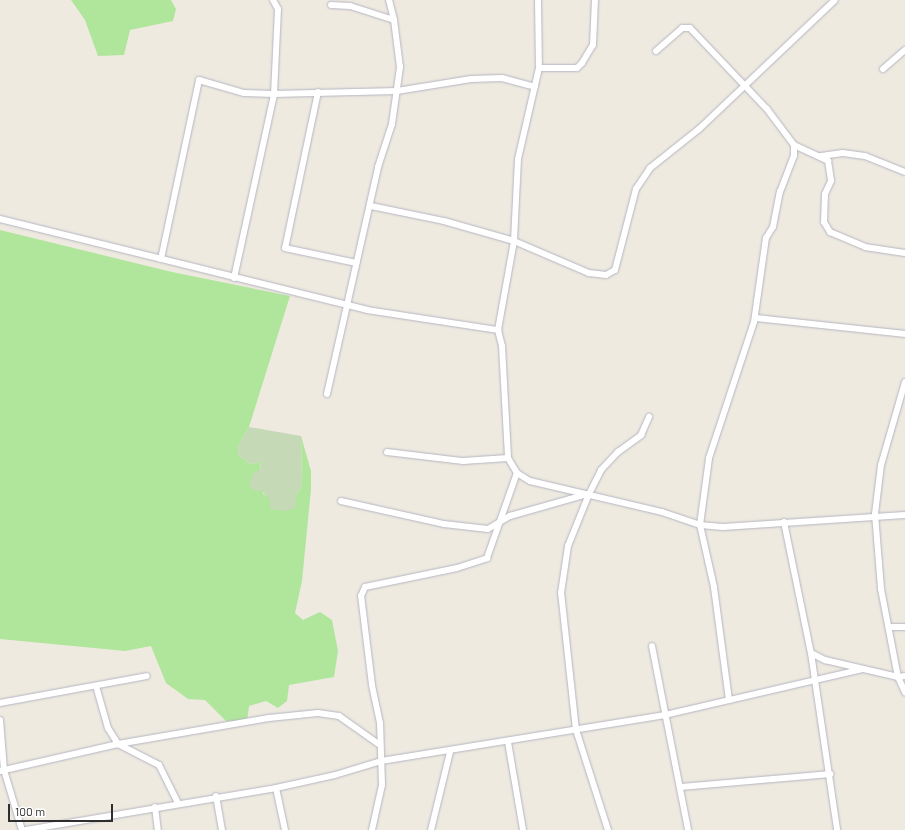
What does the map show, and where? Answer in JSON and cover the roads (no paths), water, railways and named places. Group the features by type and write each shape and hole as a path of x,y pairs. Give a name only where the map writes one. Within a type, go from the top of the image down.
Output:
{"street":[{"path":"234,278 274,94 278,8 273,0"},
{"path":"327,394 346,303 371,206 378,168 392,124 400,54 389,0"},
{"path":"538,0 539,68 518,159 514,240 498,330 502,346 508,458 517,473 530,481 662,512 700,525 723,527 875,514 905,514"},
{"path":"539,68 577,68 582,63 593,45 595,0"},
{"path":"371,206 444,221 514,240 589,273 606,275 615,270 636,189 650,168 699,129 835,0"},
{"path":"331,5 350,6 394,20"},
{"path":"656,52 682,28 690,28 774,117 794,145 821,156 828,161 831,170 824,218 830,232 865,247 905,253"},
{"path":"883,69 905,50"},
{"path":"162,259 199,80 244,92 274,94 396,91 452,80 502,78 535,87"},
{"path":"318,92 285,248 356,263"},
{"path":"729,700 714,587 700,525 709,458 756,318 762,253 772,227 780,192 794,156 794,145"},
{"path":"821,156 843,153 865,156 905,172"},
{"path":"0,219 234,278 346,303 367,310 498,330"},
{"path":"756,318 905,334"},
{"path":"905,382 881,465 875,514 881,589 890,627 898,677 905,692"},
{"path":"608,830 576,730 561,593 568,546 589,494 601,470 618,452 641,435 649,417"},
{"path":"387,452 463,461 508,458"},
{"path":"372,830 382,785 381,761 378,703 372,685 361,596 365,587 457,568 487,558 517,473"},
{"path":"341,501 444,524 488,528 498,524 510,516 589,494"},
{"path":"784,522 811,653 814,682 830,774 837,830"},
{"path":"890,627 905,627"},
{"path":"652,646 681,787 688,830"},
{"path":"811,653 825,660 898,677 905,676"},
{"path":"26,830 216,796 276,788 335,775 381,761 450,752 665,715 814,682 863,669"},
{"path":"0,703 147,676"},
{"path":"96,686 108,728 118,744 159,765 178,803"},
{"path":"2,770 118,744 269,718 318,713 339,716 380,745"},
{"path":"0,720 2,770 22,830"},
{"path":"508,742 523,830"},
{"path":"431,830 450,752"},
{"path":"681,787 830,774"},
{"path":"276,788 285,830"},
{"path":"216,796 222,830"},
{"path":"155,807 158,830"}]}
